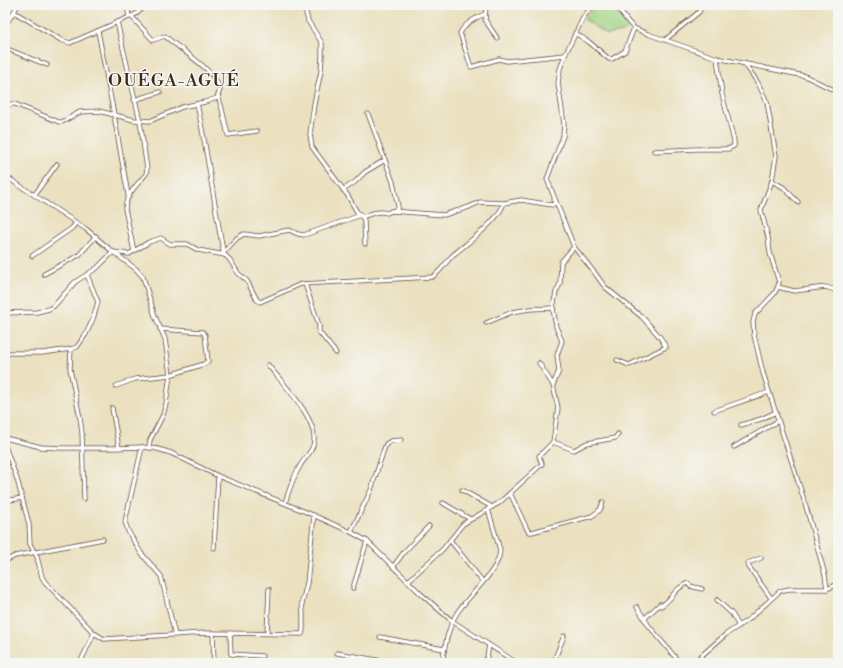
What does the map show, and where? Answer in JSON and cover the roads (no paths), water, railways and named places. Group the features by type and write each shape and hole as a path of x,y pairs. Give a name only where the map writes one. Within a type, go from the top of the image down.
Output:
{"street":[{"path":"5,26 18,5"},
{"path":"127,5 130,16 153,40 165,36 176,46 199,62 218,83 220,90 218,96 228,135 258,131"},
{"path":"14,12 67,43 130,16 142,8 143,5"},
{"path":"304,5 308,21 322,43 321,71 314,104 310,140 312,147 348,196 357,212 362,216 365,244"},
{"path":"486,5 485,20 496,38"},
{"path":"593,5 583,18 575,33 560,69 558,84 564,124 563,136 547,179 574,247 605,288 642,317 660,337 666,348 629,365 618,360"},
{"path":"615,5 629,24 634,28 717,58 805,76 838,92"},
{"path":"665,40 700,12 702,5"},
{"path":"485,14 474,19 460,33 471,67 500,59 507,61 565,55"},
{"path":"117,22 140,121 147,169 146,174 125,202 125,209 134,252"},
{"path":"575,33 589,42 609,59 625,51 634,28"},
{"path":"98,31 128,196"},
{"path":"5,48 47,65"},
{"path":"654,151 728,149 734,146 734,140 722,94 717,58"},
{"path":"745,64 758,83 767,102 776,156 772,181 762,210 770,253 779,282 774,294 755,314 753,322 754,335 769,392 805,503 825,575 827,588"},
{"path":"134,100 160,92"},
{"path":"5,108 11,104 15,104 59,122 62,122 78,113 104,111 140,121 154,120 176,110 214,99 218,96"},
{"path":"197,104 205,141 223,254"},
{"path":"223,254 237,238 244,234 259,236 289,230 304,235 376,212 382,211 387,213 397,209 398,206 393,182 368,114"},
{"path":"343,190 355,182 365,172 385,160"},
{"path":"35,194 57,164"},
{"path":"5,176 35,194 96,236 113,252 136,269 143,278 154,316 166,344 170,375 163,415 150,440 149,447"},
{"path":"772,181 783,187 798,202"},
{"path":"391,211 444,215 469,208 480,202 504,203 521,200 552,206 554,199"},
{"path":"113,252 126,254 134,252 149,242 161,238 170,244 187,244 198,250 223,254 228,257 238,273 247,281 259,302 297,285 432,277 499,214 504,203"},
{"path":"32,256 72,228 76,223"},
{"path":"44,274 79,254 96,236"},
{"path":"553,385 559,371 557,355 562,341 556,327 553,308 556,292 560,284 561,262 574,247"},
{"path":"5,313 44,311 49,309 54,306 75,282 97,268 113,252"},
{"path":"5,353 35,354 77,347 86,334 96,309 97,298 87,275"},
{"path":"305,284 319,325 319,332 336,353"},
{"path":"778,287 794,291 826,287 838,291"},
{"path":"486,323 512,312 530,309 553,308"},
{"path":"116,386 135,379 170,375 206,362 208,356 206,335 203,332 160,329"},
{"path":"71,349 70,369 80,418 83,448 84,499"},
{"path":"408,581 450,540 458,528 470,519 490,508 510,493 542,464 539,456 554,442 558,408 553,385 538,363"},
{"path":"268,365 305,411 310,420 314,433 312,449 294,475 285,503"},
{"path":"714,411 769,392"},
{"path":"112,408 119,448"},
{"path":"741,425 776,412"},
{"path":"734,447 778,421"},
{"path":"554,442 574,450 587,443 615,438 618,434"},
{"path":"5,438 41,447 149,447 171,453 218,476 314,515 367,541 452,621 517,663"},
{"path":"351,532 371,490 386,444 391,441 401,440"},
{"path":"5,446 17,479 31,530 30,544 38,561 42,577 45,582 94,632 104,639 230,633 302,634 302,603 307,583 314,515"},
{"path":"142,447 125,522 141,553 161,576 175,635"},
{"path":"214,548 218,476"},
{"path":"442,663 444,649 452,621 464,602 483,582 500,554 490,508 462,490"},
{"path":"510,493 529,532 592,516 600,510 603,502"},
{"path":"5,501 22,498"},
{"path":"443,503 470,519"},
{"path":"393,567 404,552 429,526"},
{"path":"5,561 10,558 34,552 103,539"},
{"path":"450,540 483,582"},
{"path":"353,588 367,541"},
{"path":"761,558 748,563 748,567 771,598"},
{"path":"644,619 660,604 661,606 668,602 676,589 683,585 688,583 690,586 702,589"},
{"path":"693,663 721,639 749,619 780,591 784,589 814,590 827,588 838,584"},
{"path":"268,633 269,589"},
{"path":"717,600 732,614 739,626"},
{"path":"637,606 644,619 680,663"},
{"path":"80,663 94,632"},
{"path":"230,633 232,654 262,656"},
{"path":"213,634 214,663"},
{"path":"380,636 444,649"},
{"path":"553,663 564,636"},
{"path":"486,663 490,645"},
{"path":"337,653 394,663"}],"district":[{"name":"OUÉGA-AGUÉ","path":"174,80"}]}
